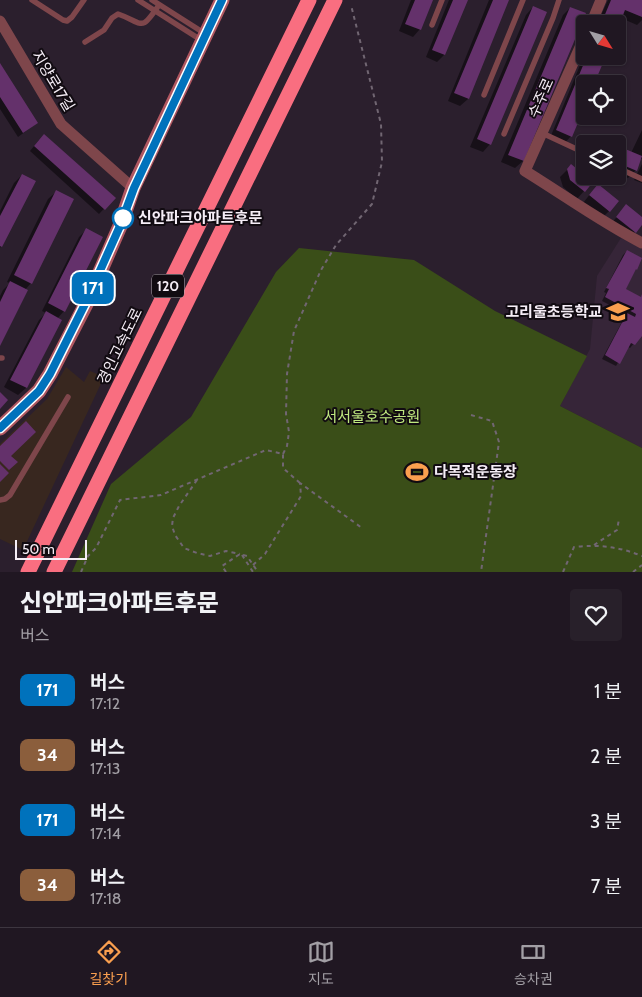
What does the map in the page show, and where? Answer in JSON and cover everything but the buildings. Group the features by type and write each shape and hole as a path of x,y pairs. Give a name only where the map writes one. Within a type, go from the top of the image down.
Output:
{"highway":[{"name":"경인고속도로","path":"28,572 309,0"},
{"name":"120","path":"54,572 335,0"}],"street":[{"path":"0,428 39,391 50,374 86,302 120,226 134,188 222,0"},
{"path":"595,15 601,0"},
{"name":"지양로17길","path":"0,21 61,124 134,188"},
{"name":"수주로","path":"576,57 525,171 613,228 642,243"}],"lane":[{"path":"32,0 67,21 84,0"},
{"path":"138,0 204,37"},
{"path":"152,0 204,37"},
{"path":"432,25 442,0"},
{"path":"484,95 523,0"},
{"path":"504,134 559,0"},
{"path":"85,42 104,30 112,18 118,14 140,24 149,20 159,4"},
{"path":"542,134 576,149"},
{"path":"626,172 642,179"},
{"path":"0,500 10,495 68,398"}],"path":[{"path":"351,5 381,124 382,162 372,204 336,244 321,270 294,331 287,374 286,414 289,432 287,446 283,454 282,468 362,528"},
{"path":"471,415 492,421 499,442 481,572"},
{"path":"80,572 88,556 96,548 120,500 161,495 266,450 283,454"},
{"path":"197,480 178,506 173,518 174,535 184,548 198,553 210,556 226,551 247,556 258,572"},
{"path":"253,566 265,554 301,496 300,482"},
{"path":"594,545 617,530 619,520"},
{"path":"562,572 574,547 594,545 619,549 642,556"},
{"path":"226,572 222,566 241,554"},
{"path":"241,554 253,572"},
{"path":"633,572 642,565"}],"shaded area":[{"name":"고리울초등학교","path":"621,238 642,249 642,448 560,406 590,349 597,276"},
{"path":"66,367 84,382 90,371 104,377 23,550 0,539 0,444 47,399"}],"green space":[{"name":"서서울호수공원","path":"299,248 414,260 495,311 587,356 560,406 642,448 642,572 72,572 111,484 191,417 276,272"}],"bus line":[{"name":"171","path":"0,428 39,391 66,345 120,226 128,200 222,0"}],"place":[{"name":"신안파크아파트후문","path":"123,218"},
{"name":"고리울초등학교","path":"618,312"},
{"name":"다목적운동장","path":"417,472"}]}
